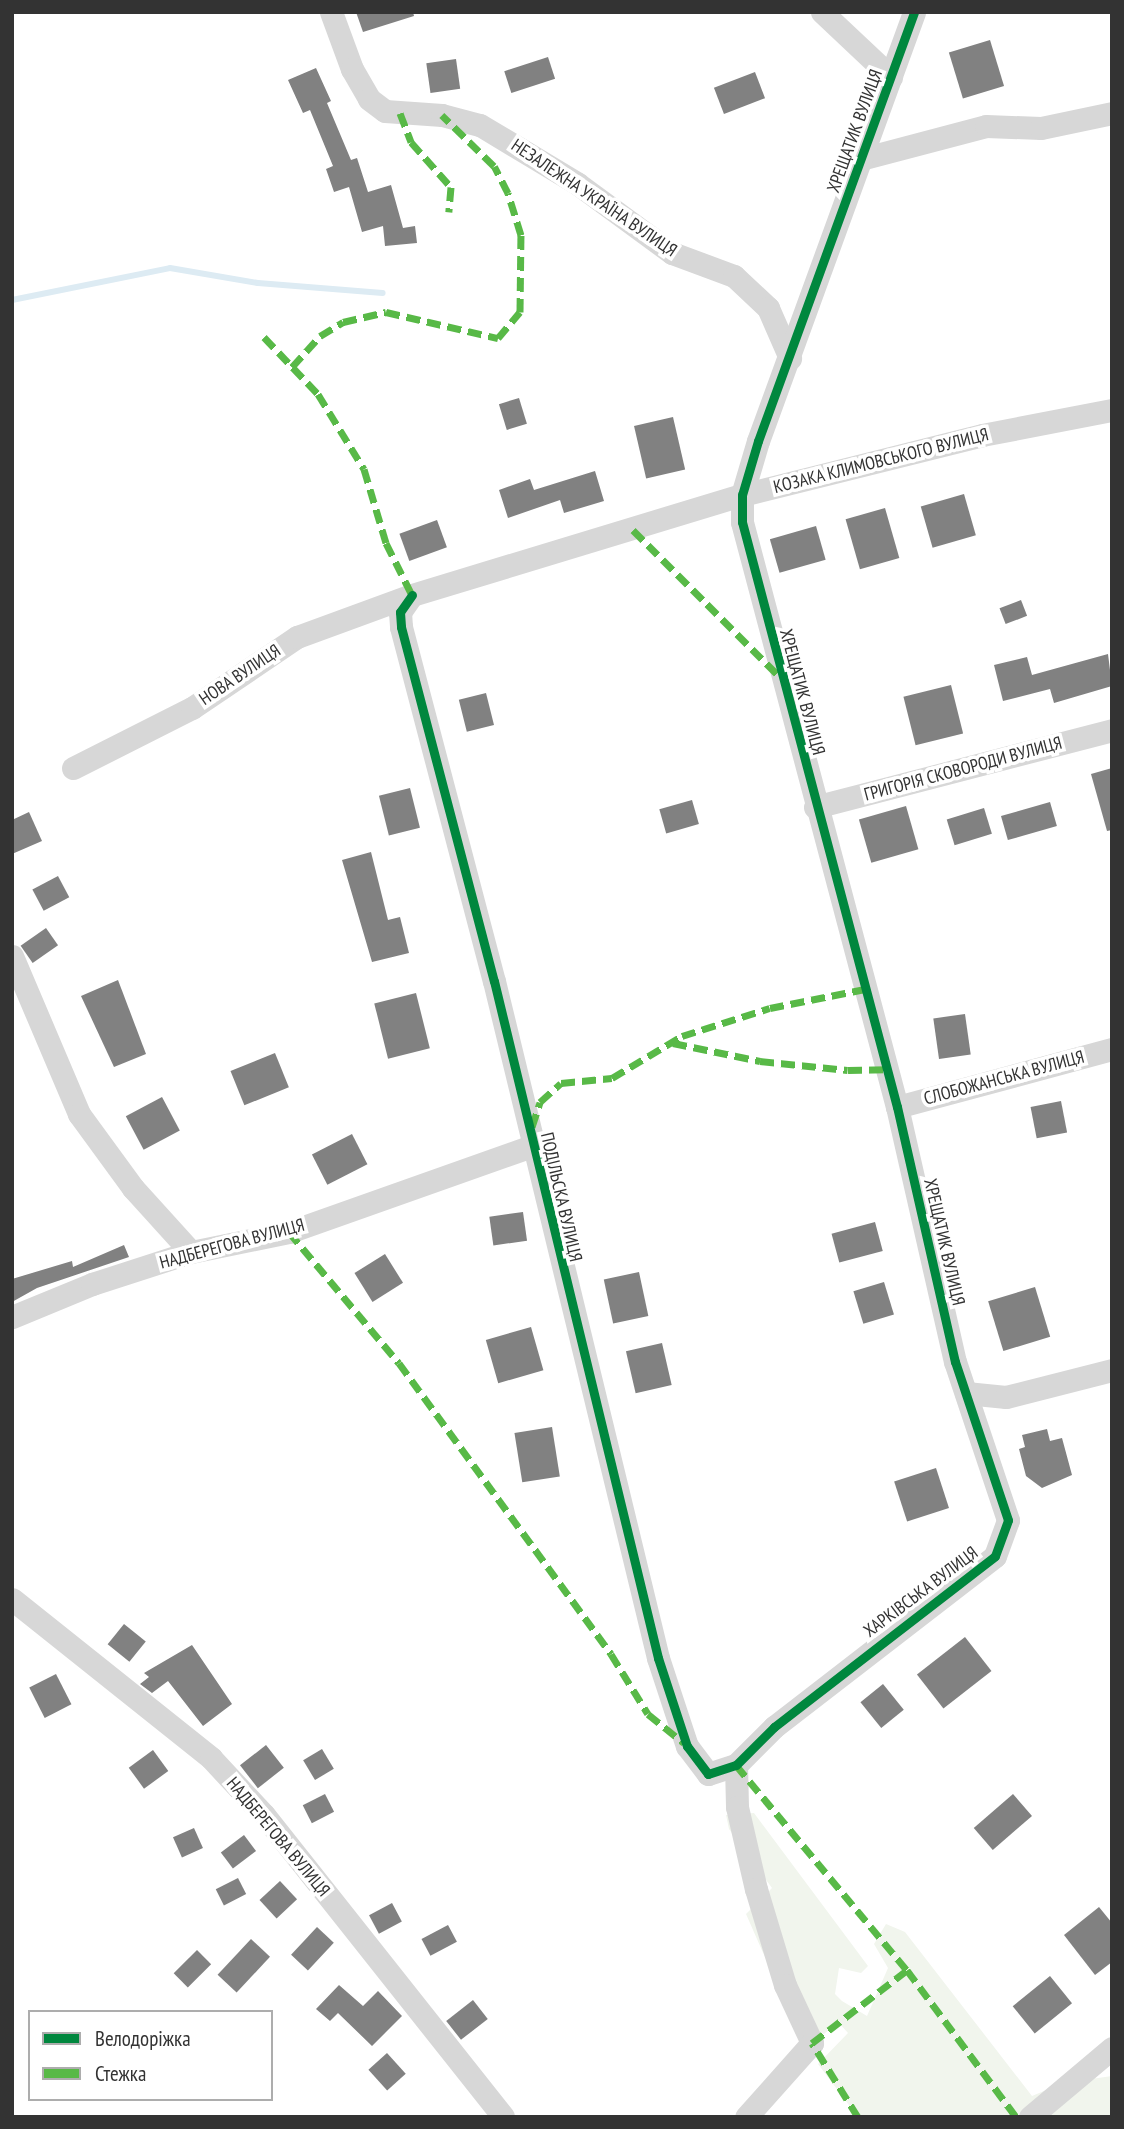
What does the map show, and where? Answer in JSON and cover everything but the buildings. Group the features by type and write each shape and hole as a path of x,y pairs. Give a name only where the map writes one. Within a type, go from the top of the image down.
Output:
{"street":[{"name":"НЕЗАЛЕЖНА УКРАЇНА ВУЛИЦЯ","path":"331,12 352,69 369,99 385,111 442,115 480,125 578,184 672,253 734,276 768,308 790,358"},
{"path":"822,12 891,77"},
{"name":"ХРЕЩАТИК ВУЛИЦЯ","path":"914,12 742,495 750,560 897,1107 966,1393"},
{"path":"861,159 986,126 1041,128 1112,113"},
{"name":"КОЗАКА КЛИМОВСЬКОГО ВУЛИЦЯ","path":"412,595 742,495 982,435 1112,410"},
{"name":"НОВА ВУЛИЦЯ","path":"73,768 192,708 297,637 412,595"},
{"name":"ПОДІЛЬСКА ВУЛИЦЯ","path":"412,595 400,612 401,627 494,981 531,1146 658,1658 682,1733 708,1774 736,1765"},
{"name":"ГРИГОРІЯ СКОВОРОДИ ВУЛИЦЯ","path":"815,807 1112,730"},
{"path":"12,956 79,1114 133,1188 191,1252"},
{"name":"СЛОБОЖАНСЬКА ВУЛИЦЯ","path":"897,1107 1112,1049"},
{"name":"НАДБЕРЕГОВА ВУЛИЦЯ","path":"12,1317 92,1284 191,1252 289,1232 531,1146"},
{"path":"966,1393 1006,1397 1112,1370"},
{"name":"ХАРКІВСЬКА ВУЛИЦЯ","path":"736,1765 784,1719 995,1556 1007,1520 966,1393"},
{"name":"НАДБЕРЕГОВА ВУЛИЦЯ","path":"12,1599 211,1758 264,1815 503,2117"},
{"path":"736,1765 737,1807 756,1889 785,1985 813,2043 746,2117"},
{"path":"1036,2111 1112,2048"}],"shaded area":[{"path":"754,1813 868,1966 861,1973 839,1968 835,1994 842,2001 867,2016 888,1968 874,1944 886,1924 905,1932 1032,2096 1063,2083 1112,2076 1112,2117 858,2117 818,2064 848,2033 838,2022 824,2034 794,2023 746,1914 772,1888 729,1829 726,1815"}],"waterway":[{"path":"12,300 170,268 258,283 383,293"}],"marked path":[{"path":"400,113 411,142 451,187 449,212"},
{"path":"292,367 320,336 343,322 386,312 498,338 520,312 521,235 508,193 494,166 442,115"},
{"path":"264,337 318,394 364,469 386,543 412,595"},
{"path":"633,530 781,678"},
{"path":"532,1127 540,1102 561,1083 612,1078 682,1036 770,1008 865,989"},
{"path":"673,1043 760,1061 848,1070 887,1069"},
{"path":"289,1232 399,1363 611,1654 648,1714 684,1743"},
{"path":"736,1765 907,1970 1016,2117"},
{"path":"858,2117 812,2043 907,1970"}],"cycle path":[{"path":"412,595 400,612 401,627 494,981 658,1658 687,1746 708,1774 736,1765 774,1727 995,1556 1008,1520 955,1362 897,1107 742,522 742,495 758,441 914,12"}]}
